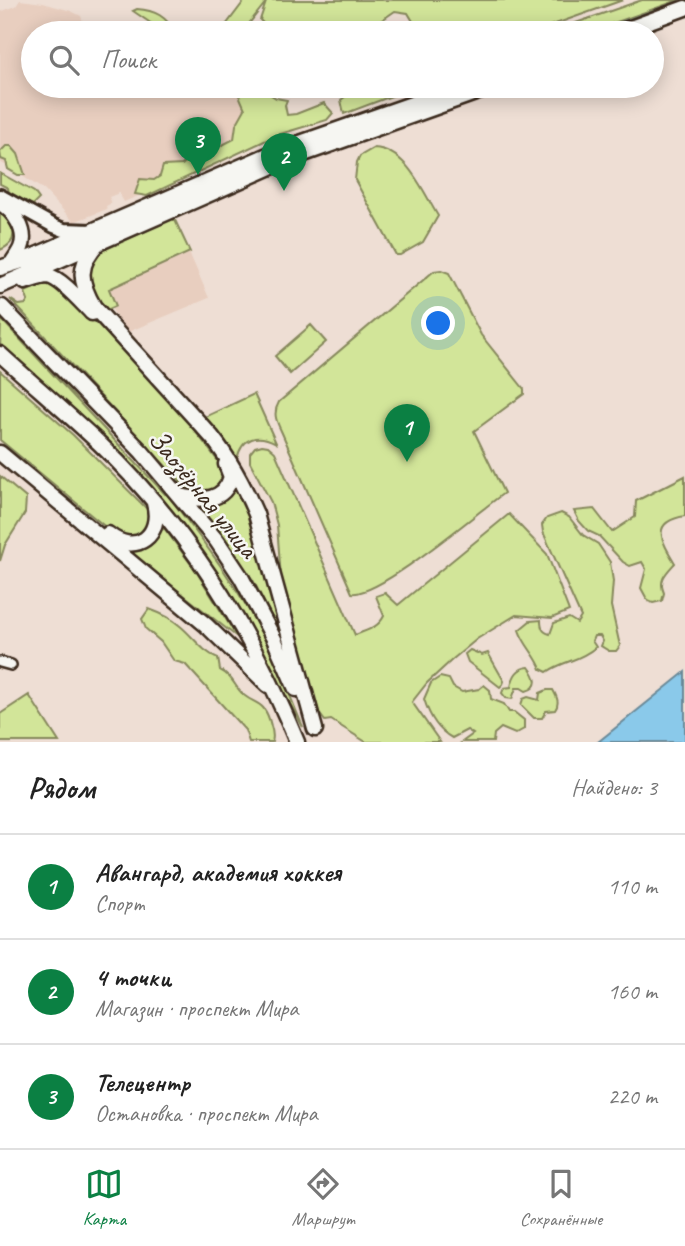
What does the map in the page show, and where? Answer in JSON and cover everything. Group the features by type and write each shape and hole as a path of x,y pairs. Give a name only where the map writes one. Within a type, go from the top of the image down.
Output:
{"main road":[{"path":"650,21 685,8"},
{"path":"664,26 685,18"},
{"path":"0,286 96,236 277,151 429,98"},
{"path":"6,265 96,236 288,160 461,98"},
{"path":"0,196 54,226 96,236"},
{"path":"0,203 8,207 18,220 23,237 22,247 6,265"},
{"path":"96,236 87,254 82,274 84,288 94,307 228,457 256,514 317,736"},
{"path":"18,278 25,282 47,276 65,286 208,440 229,469 229,484 211,499 198,500 181,496"},
{"name":"Заозёрная улица","path":"2,307 142,452 217,541 241,577 274,639 317,736"},
{"name":"Заозёрная улица","path":"0,354 100,444 179,532 229,605 278,696 297,742"},
{"path":"0,446 115,540 135,544 148,536 158,515 154,502"},
{"path":"0,453 206,625 278,696"}],"street":[{"path":"0,662 10,665"}],"shaded area":[{"path":"20,0 43,3 71,11 81,16 83,21 21,21 21,98 253,98 270,138 124,202 119,193 109,197 112,203 106,206 107,209 74,222 44,190 0,162 0,12 16,6"},
{"path":"178,227 209,298 128,332 118,320 95,279"}],"green space":[{"path":"245,0 623,0 564,21 413,21 408,13 395,11 380,21 261,21 266,2 251,21 229,21"},
{"path":"642,0 679,0 620,21 582,21"},
{"path":"133,11 150,11 167,21 148,21"},
{"path":"240,98 276,98 287,100 287,115 324,103 333,113 327,120 277,135 147,196 135,194 140,179 154,180 160,176 163,166 182,165 186,161 189,144 202,144 206,150 211,151 234,139 236,125 245,109"},
{"path":"343,98 386,98 344,114 341,100"},
{"path":"6,146 11,146 18,154 25,175 18,175 8,169 6,161 1,159 0,152"},
{"path":"374,148 386,150 405,164 438,216 423,242 400,255 396,255 355,180 360,156"},
{"path":"0,173 34,192 39,199 33,205 18,201 9,194 8,188 0,184"},
{"path":"0,211 12,227 13,237 7,246 0,250"},
{"path":"174,218 190,252 109,289 116,306 102,312 90,275 90,268 97,253"},
{"path":"434,271 449,273 481,335 524,389 524,394 474,431 504,493 405,568 365,591 352,593 278,425 277,406"},
{"path":"41,285 52,285 100,326 188,422 226,472 226,477 209,494 189,491 10,299 19,305 26,304 28,301 25,292"},
{"path":"1,319 166,493 195,531 236,589 260,631 280,670 303,727 263,655 181,529 0,349"},
{"path":"311,325 326,342 290,374 275,356"},
{"path":"0,371 73,435 146,508 152,519 141,534 127,537 114,534 0,440"},
{"path":"254,394 276,443 263,438 252,439 243,446 237,459 205,417"},
{"path":"262,445 275,452 355,635 382,620 384,616 376,596 385,593 398,605 509,514 547,554 569,611 552,618 516,615 477,639 427,683 412,702 440,742 366,742 331,720 325,721 319,713 281,578 277,525 271,502 250,462 250,453 255,447"},
{"path":"0,476 26,498 25,513 5,545 0,561"},
{"path":"685,476 685,516 667,523 662,533 675,563 662,580 662,601 653,603 648,601 641,588 646,569 642,562 630,566 623,562 599,536 588,531 574,511 594,509 612,532 635,517 636,501"},
{"path":"237,489 251,520 284,642 253,580 202,510 211,508"},
{"path":"561,513 569,517 583,535 598,544 610,562 613,581 611,606 620,646 616,651 609,651 601,646 603,641 600,636 594,636 592,641 596,647 583,656 547,672 541,669 519,630 530,621 541,620 542,629 550,634 554,623 569,618 577,623 581,617 543,532 542,525 547,518"},
{"path":"164,528 196,571 237,637 132,554 135,549 154,539"},
{"path":"149,609 176,622 218,658 220,670 229,676 244,695 265,710 273,732 272,742 249,742 245,730 185,664 174,661 161,642 146,629 142,619"},
{"path":"470,650 482,655 488,653 504,681 500,687 468,662 465,654"},
{"path":"529,667 535,677 534,687 526,691 516,688 512,699 506,698 502,693 504,688 511,687 514,676"},
{"path":"440,677 449,679 453,687 462,692 479,689 484,685 490,690 491,699 504,704 509,712 514,712 524,720 524,729 515,734 501,728 494,734 493,742 462,742 473,734 467,730 452,738 434,722 424,699 431,683"},
{"path":"553,690 557,707 555,710 546,711 542,718 534,718 521,705 523,699 528,697 539,700 540,693"},
{"path":"29,695 59,742 0,742 0,714"}],"water":[{"path":"685,672 685,742 598,742"}],"waterway":[{"path":"625,21 684,0"},
{"path":"359,115 408,98"}],"place":[{"name":"Телецентр","path":"198,175"},
{"name":"4 точки","path":"284,191"},
{"name":"Авангард, академия хоккея","path":"407,462"}]}
